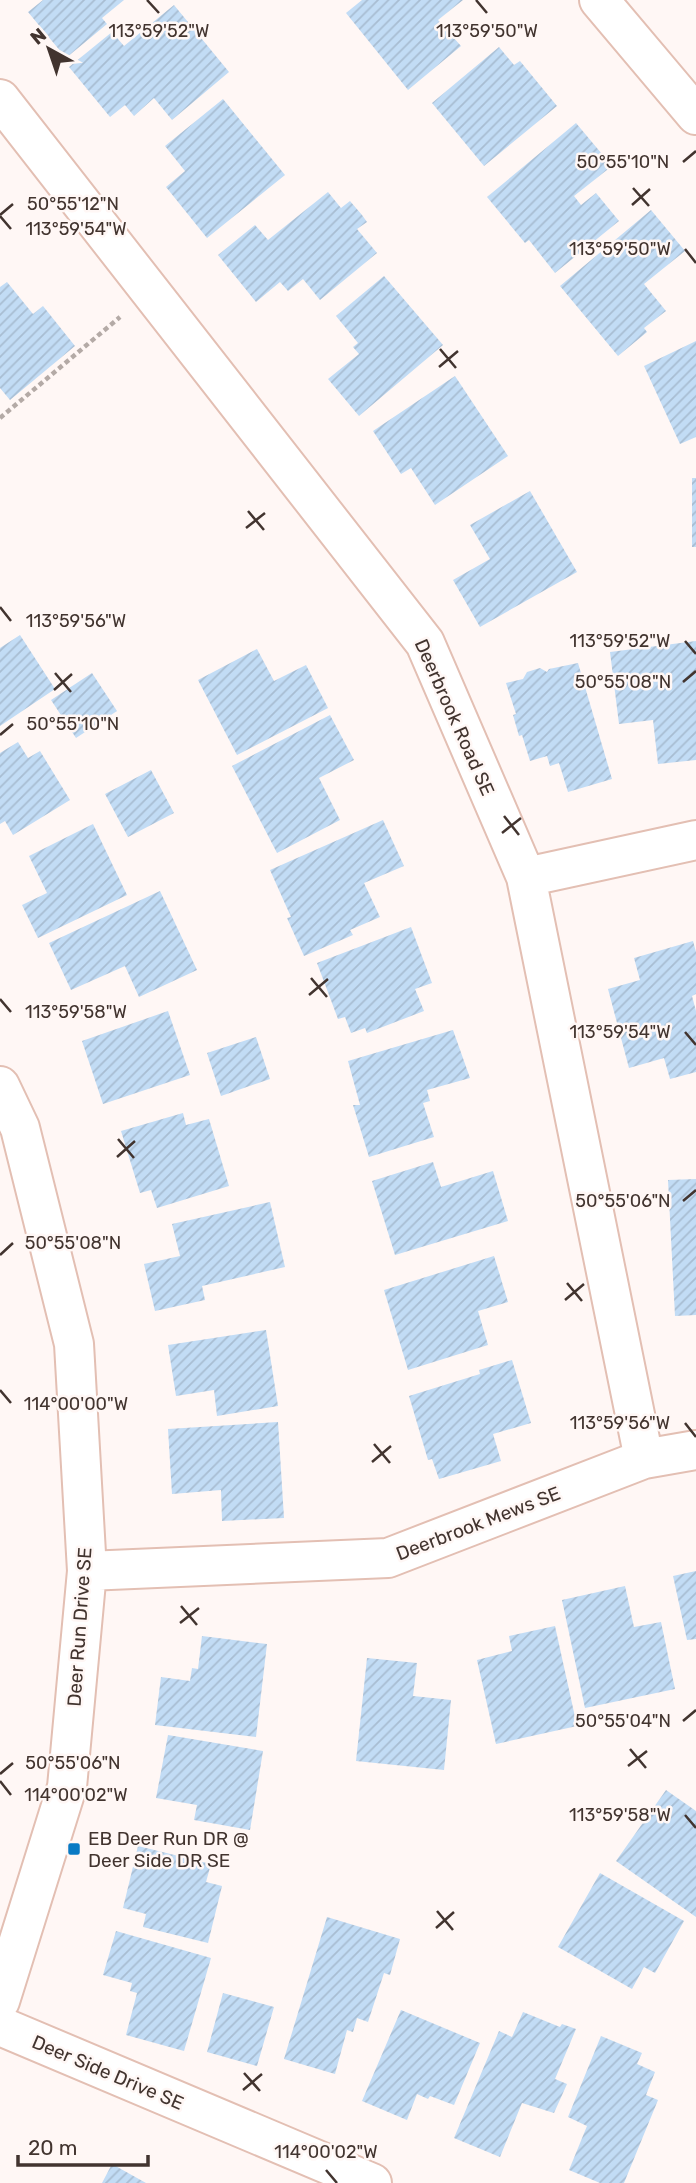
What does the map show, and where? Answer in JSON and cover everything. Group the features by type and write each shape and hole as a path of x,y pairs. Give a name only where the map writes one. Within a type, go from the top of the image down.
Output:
{"street":[{"path":"598,0 696,115"},
{"name":"Deerbrook Road SE","path":"0,99 425,643 526,877 644,1459"},
{"path":"526,877 696,840"},
{"name":"Deer Run Drive SE","path":"0,1086 20,1128 74,1343 87,1571 67,1787 0,2001"},
{"name":"Deerbrook Mews SE","path":"87,1571 388,1558 644,1459 696,1450"},
{"name":"Deer Side Drive SE","path":"0,2026 372,2183"}],"path":[{"path":"0,418 150,291"}],"building":[{"path":"43,0 124,0 102,18 107,24 66,58 28,12"},
{"path":"362,0 463,0 438,20 461,46 408,90 346,13"},
{"path":"174,5 229,72 172,120 154,98 134,116 125,105 110,117 69,67 112,32 124,46"},
{"path":"499,47 514,65 520,61 557,106 484,166 432,103"},
{"path":"223,99 285,175 207,238 166,187 185,171 165,146"},
{"path":"576,123 612,166 574,196 581,205 596,193 619,221 555,273 529,240 525,243 487,197"},
{"path":"328,192 341,208 350,201 362,215 367,222 357,229 377,253 320,300 303,279 288,291 280,282 256,302 218,255 255,225 268,240"},
{"path":"651,210 685,251 644,284 666,311 644,328 647,332 618,356 560,286"},
{"path":"384,276 443,345 359,416 328,379 359,354 353,347 358,343 336,316"},
{"path":"7,282 33,314 43,306 75,346 10,400 0,388 0,287"},
{"path":"696,341 696,437 680,444 644,366"},
{"path":"455,376 508,456 435,505 411,468 401,474 373,431"},
{"path":"692,478 696,478 696,547 692,547"},
{"path":"530,491 577,572 480,627 453,580 490,559 470,525"},
{"path":"20,635 55,689 0,726 0,648"},
{"path":"696,641 696,760 658,764 653,720 619,724 610,652"},
{"path":"257,649 274,681 306,665 328,708 237,755 198,680"},
{"path":"578,663 612,779 568,792 559,763 550,766 547,756 530,761 522,735 519,736 513,715 516,714 506,683 523,679 527,672 540,668 547,672 549,669"},
{"path":"92,673 117,711 76,738 51,700"},
{"path":"330,715 354,760 319,778 340,820 277,853 232,766"},
{"path":"18,742 28,758 40,751 70,800 13,835 5,821 0,824 0,753"},
{"path":"151,770 174,813 128,837 105,794"},
{"path":"383,820 404,866 364,883 380,917 350,930 353,935 304,956 287,918 291,917 270,870"},
{"path":"93,824 127,895 38,938 22,905 47,893 29,856"},
{"path":"160,891 197,970 139,997 125,966 71,990 49,943"},
{"path":"411,927 432,983 415,989 424,1011 367,1033 365,1028 351,1033 345,1017 338,1019 317,963"},
{"path":"693,941 696,952 696,994 692,996 696,1011 696,1072 670,1079 664,1058 629,1068 608,989 640,980 634,958"},
{"path":"168,1011 190,1075 103,1104 82,1041"},
{"path":"453,1030 470,1078 427,1090 430,1101 423,1103 434,1137 369,1157 353,1105 360,1105 348,1061"},
{"path":"256,1037 270,1079 221,1096 207,1053"},
{"path":"183,1113 186,1125 209,1119 229,1186 157,1208 151,1190 140,1193 121,1131"},
{"path":"433,1162 441,1187 493,1171 508,1221 395,1255 372,1181"},
{"path":"696,1179 696,1315 675,1316 668,1180"},
{"path":"270,1202 285,1267 202,1286 205,1300 155,1311 144,1264 180,1256 172,1224"},
{"path":"494,1256 508,1302 478,1311 488,1345 408,1370 384,1290"},
{"path":"266,1330 278,1406 217,1416 214,1390 176,1396 168,1345"},
{"path":"512,1360 531,1423 493,1434 501,1461 439,1479 432,1459 428,1460 409,1396 480,1374 479,1370"},
{"path":"278,1422 284,1518 222,1521 221,1490 172,1494 168,1429"},
{"path":"696,1571 696,1639 687,1640 673,1576"},
{"path":"625,1586 634,1627 661,1622 675,1689 585,1708 562,1600"},
{"path":"555,1626 577,1726 496,1744 477,1660 512,1651 509,1636"},
{"path":"202,1636 267,1644 256,1737 155,1725 161,1677 190,1681 192,1668 198,1669"},
{"path":"367,1658 417,1663 413,1696 451,1700 444,1770 356,1761"},
{"path":"168,1735 263,1751 250,1830 194,1820 197,1805 156,1798"},
{"path":"666,1790 696,1811 696,1917 616,1861"},
{"path":"138,1846 211,1864 206,1882 222,1886 208,1943 143,1927 146,1914 123,1908"},
{"path":"600,1873 684,1921 655,1973 644,1967 632,1989 558,1947"},
{"path":"327,1917 400,1939 390,1975 384,1973 368,2022 357,2018 353,2032 347,2030 335,2074 284,2059"},
{"path":"116,1931 211,1958 184,2051 126,2035 137,1993 130,1991 132,1983 103,1975"},
{"path":"223,1993 274,2007 257,2066 207,2052"},
{"path":"401,2010 480,2043 454,2105 417,2094 407,2120 362,2101"},
{"path":"523,2012 560,2027 562,2024 576,2029 555,2079 567,2084 554,2113 522,2103 500,2157 454,2138 499,2031 512,2037"},
{"path":"601,2036 642,2053 637,2064 655,2072 646,2095 658,2100 624,2183 600,2183 569,2170 587,2126 568,2117"},
{"path":"112,2164 146,2183 102,2183"}],"place":[{"name":"EB Deer Run DR @ Deer Side DR SE","path":"74,1849"}]}
